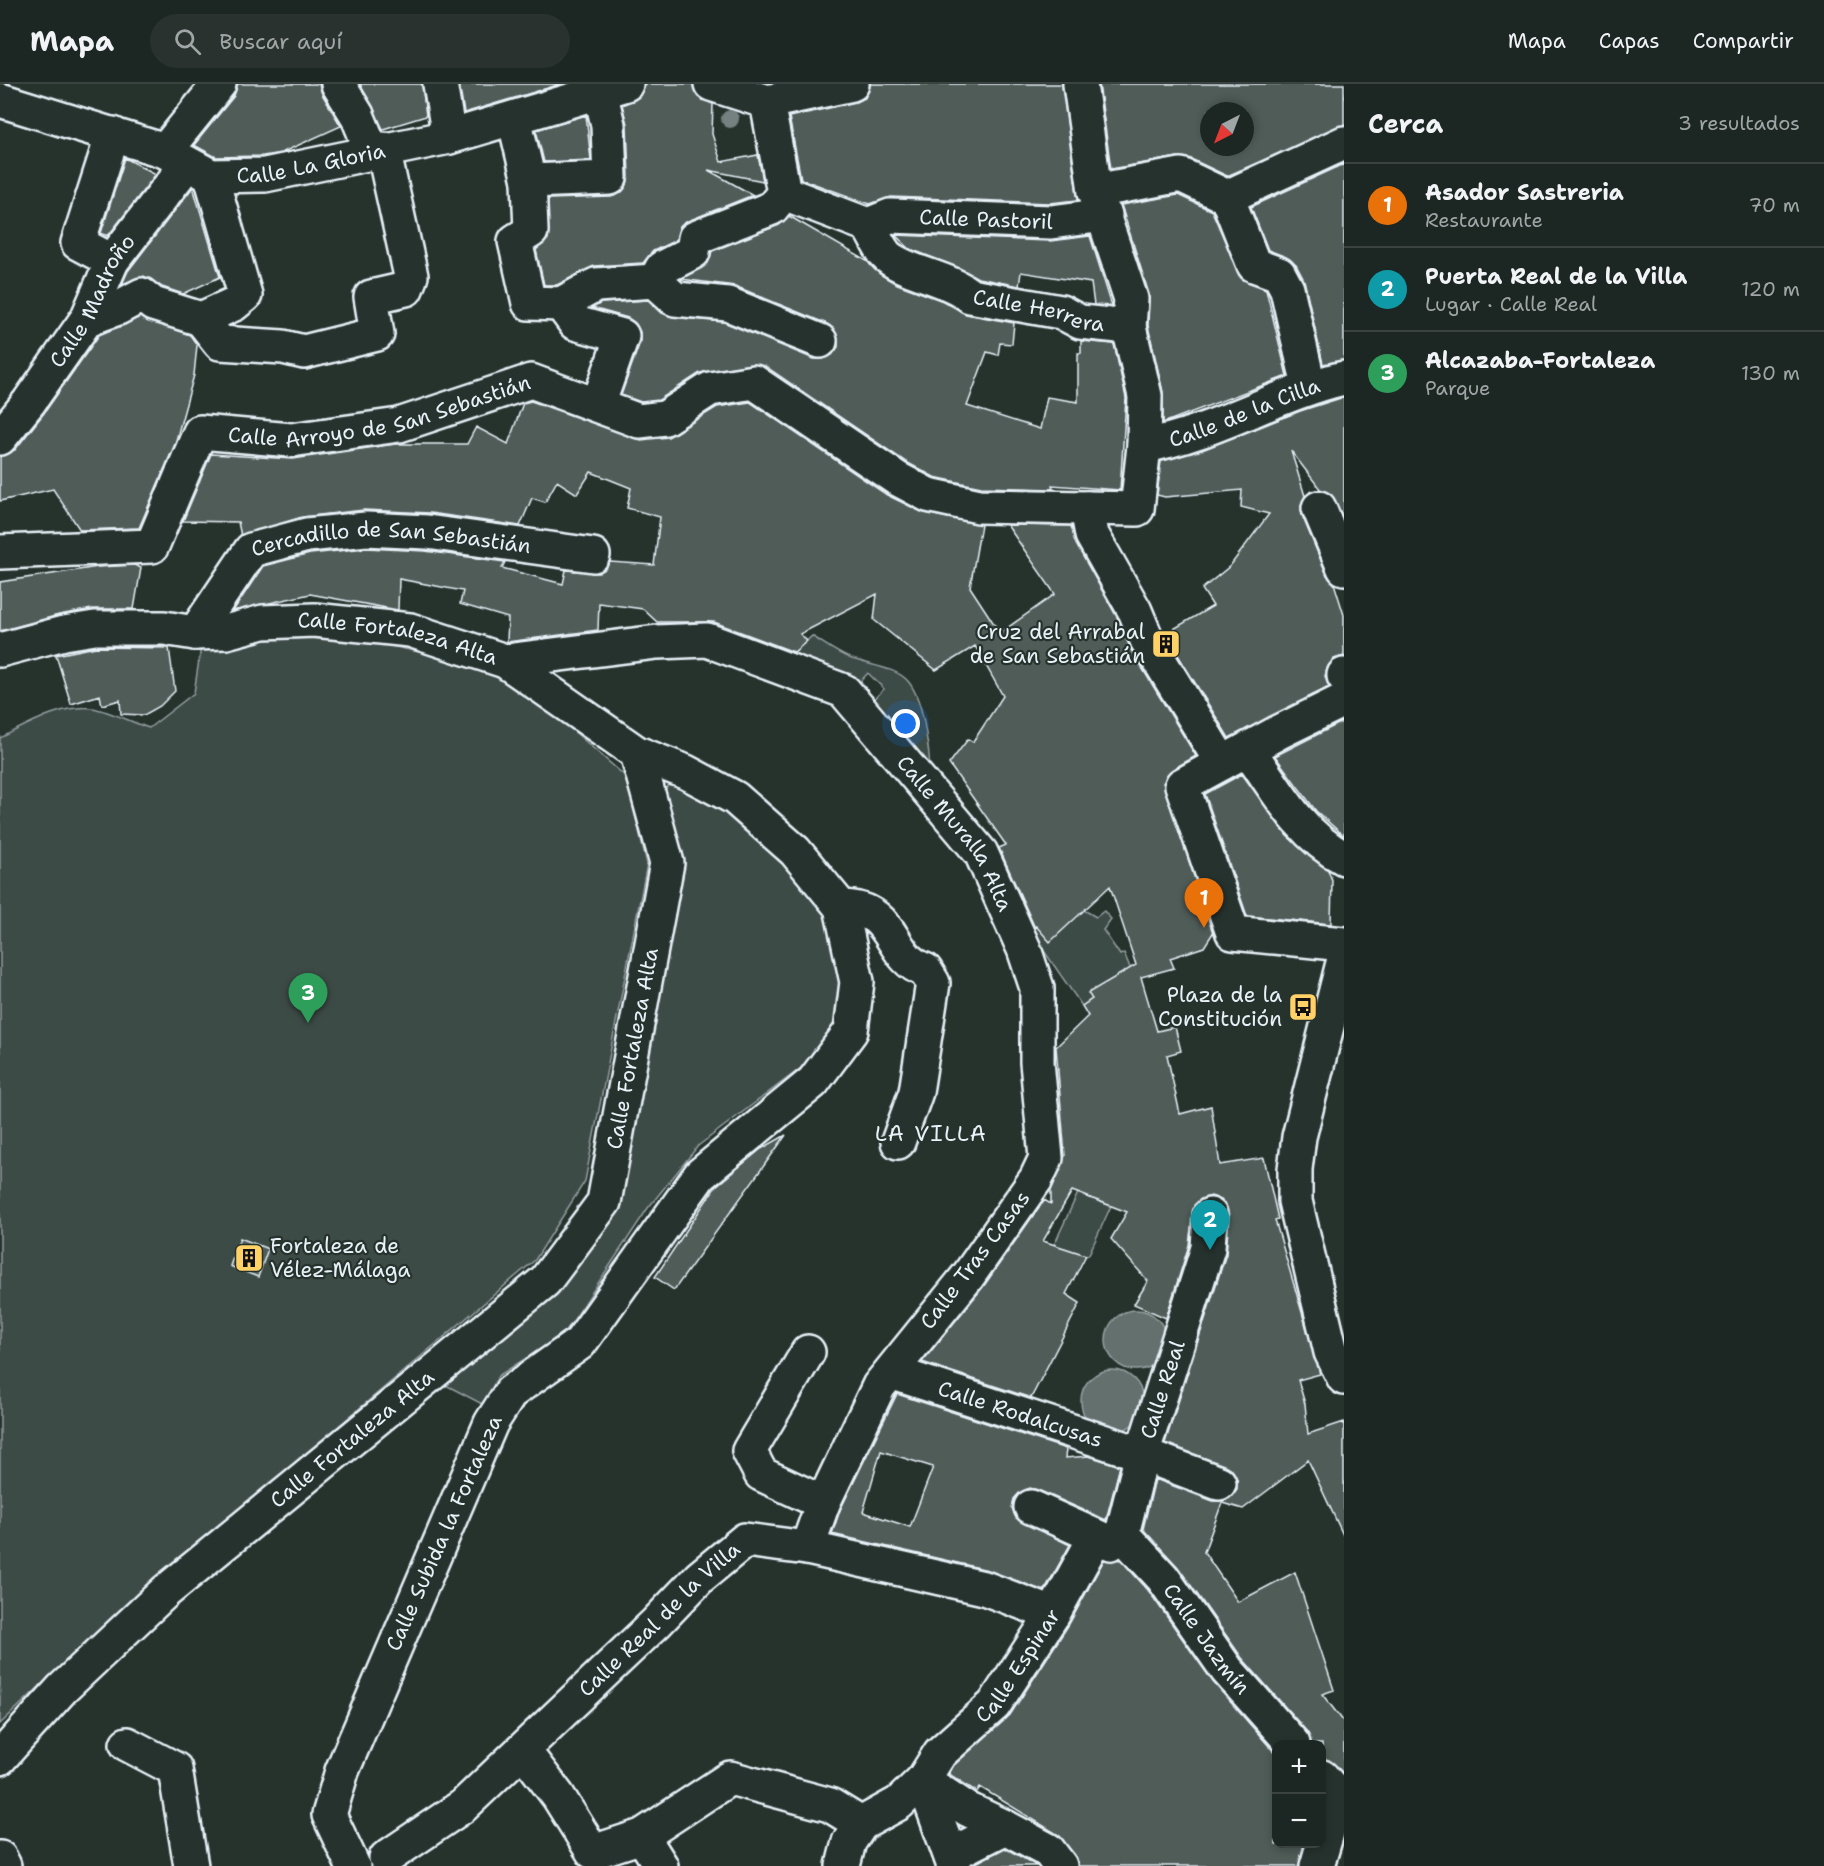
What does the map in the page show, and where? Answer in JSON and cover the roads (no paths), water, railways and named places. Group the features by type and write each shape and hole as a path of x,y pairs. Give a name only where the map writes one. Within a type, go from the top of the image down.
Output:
{"street":[{"name":"Calle Madroño","path":"0,438 29,402 87,319 112,261 188,164 219,84"},
{"path":"87,319 118,309 142,295 153,304 201,319 220,343 283,346 304,352 377,334 371,297 406,290 411,276 378,150 339,84"},
{"path":"440,84 449,137"},
{"path":"723,85 767,102 852,84"},
{"path":"1080,84 1100,203 1131,299 1129,327 1145,396 1144,446"},
{"name":"Calle La Gloria","path":"0,100 113,134 188,164 265,175 449,137 613,87"},
{"path":"529,181 610,178 608,125 613,87"},
{"path":"655,281 662,268 693,252 695,238 772,208 784,193 767,102"},
{"path":"514,118 529,181 531,231 515,241 529,303 561,304 596,285 655,281 675,299 728,304 820,341"},
{"path":"112,261 78,243 113,134"},
{"path":"1309,386 1287,289 1279,274 1254,266 1227,197 1344,143"},
{"path":"188,164 245,295 234,304 201,319"},
{"name":"Calle Pastoril","path":"868,225 890,216 1051,222 1181,175 1227,197"},
{"path":"784,193 868,225"},
{"name":"Calle Herrera","path":"868,225 886,256 929,276 959,286 970,296 1061,312 1080,322 1129,327"},
{"path":"561,304 575,323 622,336 598,405"},
{"name":"Calle de la Cilla","path":"1144,446 1178,440 1309,386 1344,378"},
{"name":"Calle Arroyo de San Sebastián","path":"0,552 152,546 200,432 291,440 399,425 531,381 639,421 664,418 710,389 754,382 896,478 928,495 980,506 1137,509 1144,446"},
{"path":"1087,508 1092,535 1136,611 1147,639 1235,756 1323,847 1344,858"},
{"path":"1319,508 1344,568"},
{"name":"Cercadillo de San Sebastián","path":"195,633 251,550 307,535 366,529 427,532 593,555"},
{"name":"Calle Fortaleza Alta","path":"0,650 64,633 95,628 164,628 195,633 226,632 263,622 314,620 411,630 505,661 637,753 667,863 604,1202 545,1281 165,1592 62,1689 0,1758"},
{"name":"Calle Muralla Alta","path":"505,661 657,642 707,640 844,691 981,853 1024,949"},
{"path":"1344,700 1182,785 1233,933 1344,944"},
{"name":"Calle Subida la Fortaleza","path":"353,1866 328,1815 342,1771 491,1423 511,1392 580,1343 700,1175 813,1082 851,1031 857,982 841,907 795,851 735,798 686,772 637,753"},
{"path":"841,907 859,907 875,914 913,966 925,969 933,983 916,1092 898,1142"},
{"name":"Calle Tras Casas","path":"807,1548 823,1503 867,1408 891,1372 968,1276 1036,1179 1046,1158 1037,1062 1037,988 1024,949"},
{"path":"1344,959 1299,1137 1295,1169 1295,1201 1333,1309 1331,1352 1344,1378"},
{"name":"Calle Real","path":"1108,1536 1142,1454 1208,1248 1210,1215"},
{"path":"808,1352 749,1451 760,1474 823,1503"},
{"name":"Calle Rodalcusas","path":"891,1372 1142,1454 1219,1483"},
{"path":"1031,1507 1108,1536"},
{"name":"Calle Espinar","path":"861,1824 899,1803 923,1780 940,1753 994,1705 1053,1614 1108,1536"},
{"name":"Calle Jazmín","path":"1108,1536 1163,1578 1227,1670 1289,1740"},
{"name":"Calle Real de la Villa","path":"386,1858 463,1806 524,1750 700,1577 745,1540 807,1548 984,1588 1053,1614"},
{"path":"127,1744 175,1769 191,1866"},
{"path":"524,1750 558,1796 593,1852 642,1836 730,1778 830,1804 861,1824 849,1842 843,1866"},
{"path":"923,1780 953,1860 1005,1827"},
{"path":"923,1780 968,1809 1048,1850 1060,1866"},
{"path":"1317,1866 1338,1796 1326,1782"},
{"path":"642,1836 661,1866"},
{"path":"0,1858 4,1866"}],"place":[{"name":"Cruz del Arrabal de San Sebastián","path":"1166,644"},
{"name":"Asador Sastreria","path":"1204,928"},
{"name":"Plaza de la Constitución","path":"1303,1007"},
{"name":"Alcazaba-Fortaleza","path":"308,1023"},
{"name":"Puerta Real de la Villa","path":"1210,1250"},
{"name":"Fortaleza de Vélez-Málaga","path":"249,1258"}],"district":[{"name":"LA VILLA","path":"931,1133"}]}
